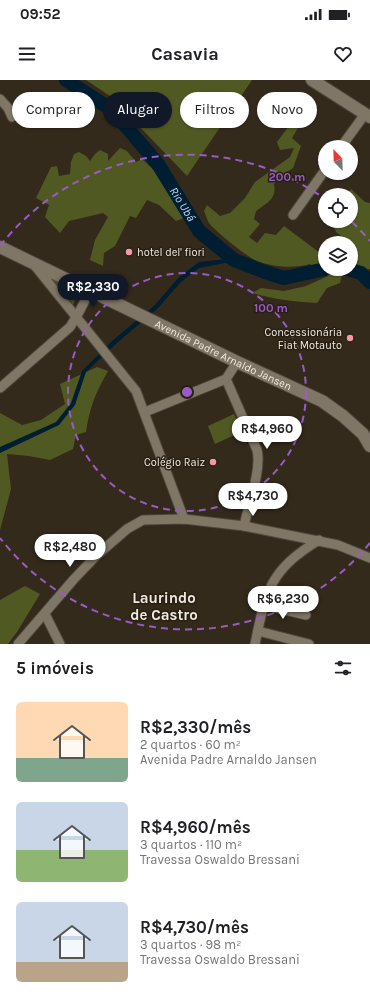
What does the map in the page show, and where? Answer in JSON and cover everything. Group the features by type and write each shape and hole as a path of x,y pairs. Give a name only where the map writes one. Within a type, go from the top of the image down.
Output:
{"main road":[{"path":"312,80 367,115"},
{"name":"Avenida Padre Arnaldo Jansen","path":"0,247 237,362 322,401 343,416 363,434 370,446"}],"street":[{"path":"0,100 8,108 12,117"},
{"path":"347,140 367,115"},
{"path":"293,215 318,180"},
{"path":"33,263 77,316 136,392 184,519"},
{"path":"0,388 70,327 90,291"},
{"path":"144,412 226,380 237,362"},
{"path":"226,380 257,450 258,457 257,468 244,526"},
{"path":"18,644 74,579 97,556 127,529 143,520 184,519 244,526 319,540 338,545 370,558"},
{"path":"255,644 264,605 274,580 287,563 301,551 319,540"},
{"path":"264,605 306,615"},
{"path":"45,614 60,644"},
{"path":"258,631 309,644"}],"green space":[{"path":"86,80 252,80 244,92 180,92 180,128 220,128 187,176 141,128 172,128 172,92 104,92"},
{"path":"288,128 298,128 292,138 301,146 293,168 284,174 274,184 275,189 273,197 256,211 254,219 260,224 249,237 257,243 265,233 276,235 284,226 318,252 318,269 310,264 303,266 282,266 255,260 213,227 208,222 204,211 207,205 220,216 230,213 245,198 255,182 290,157 294,148 280,150 277,142"},
{"path":"120,148 127,151 136,162 142,159 174,190 184,218 176,221 159,205 147,200 136,218 130,216 115,246 104,253 103,266 90,260 95,240 108,217 103,213 69,221 60,233 45,217 49,205 36,198 51,167 57,166 59,176 70,174 71,162 74,154 79,152 86,156 90,161 100,150 108,154 108,161"},
{"path":"358,196 365,202 370,203 370,269 358,272 358,236 341,236 336,232 334,228 358,228"},
{"path":"328,276 342,276 340,283 327,288 317,303 284,300 252,293 261,288 284,291 306,286"},
{"path":"49,277 80,290 72,307"},
{"path":"97,367 108,371 94,401 89,415 86,432 76,435 73,449 50,460 7,454 11,489 0,530 0,413 22,425 41,420 65,404 60,384"},
{"path":"234,414 241,432 215,444 208,426"},
{"path":"25,586 40,594 8,644 0,644 0,600"}],"water":[{"path":"227,259 230,262 199,268 181,282 158,308 86,372 75,405 59,425 0,453 0,447 56,422 71,403 82,371 112,341 155,305 178,278 199,262"}],"waterway":[{"name":"Rio Ubá","path":"66,80 112,110 158,164 199,231 234,260 284,278 318,271"},
{"name":"Rio Ubá","path":"358,272 361,273 370,282"}],"place":[{"name":"hotel del' fiori","path":"129,252"},
{"name":"Concessionária Fiat Motauto","path":"350,338"},
{"name":"Colégio Raiz","path":"213,462"}],"district":[{"name":"Laurindo de Castro","path":"164,606"}]}
